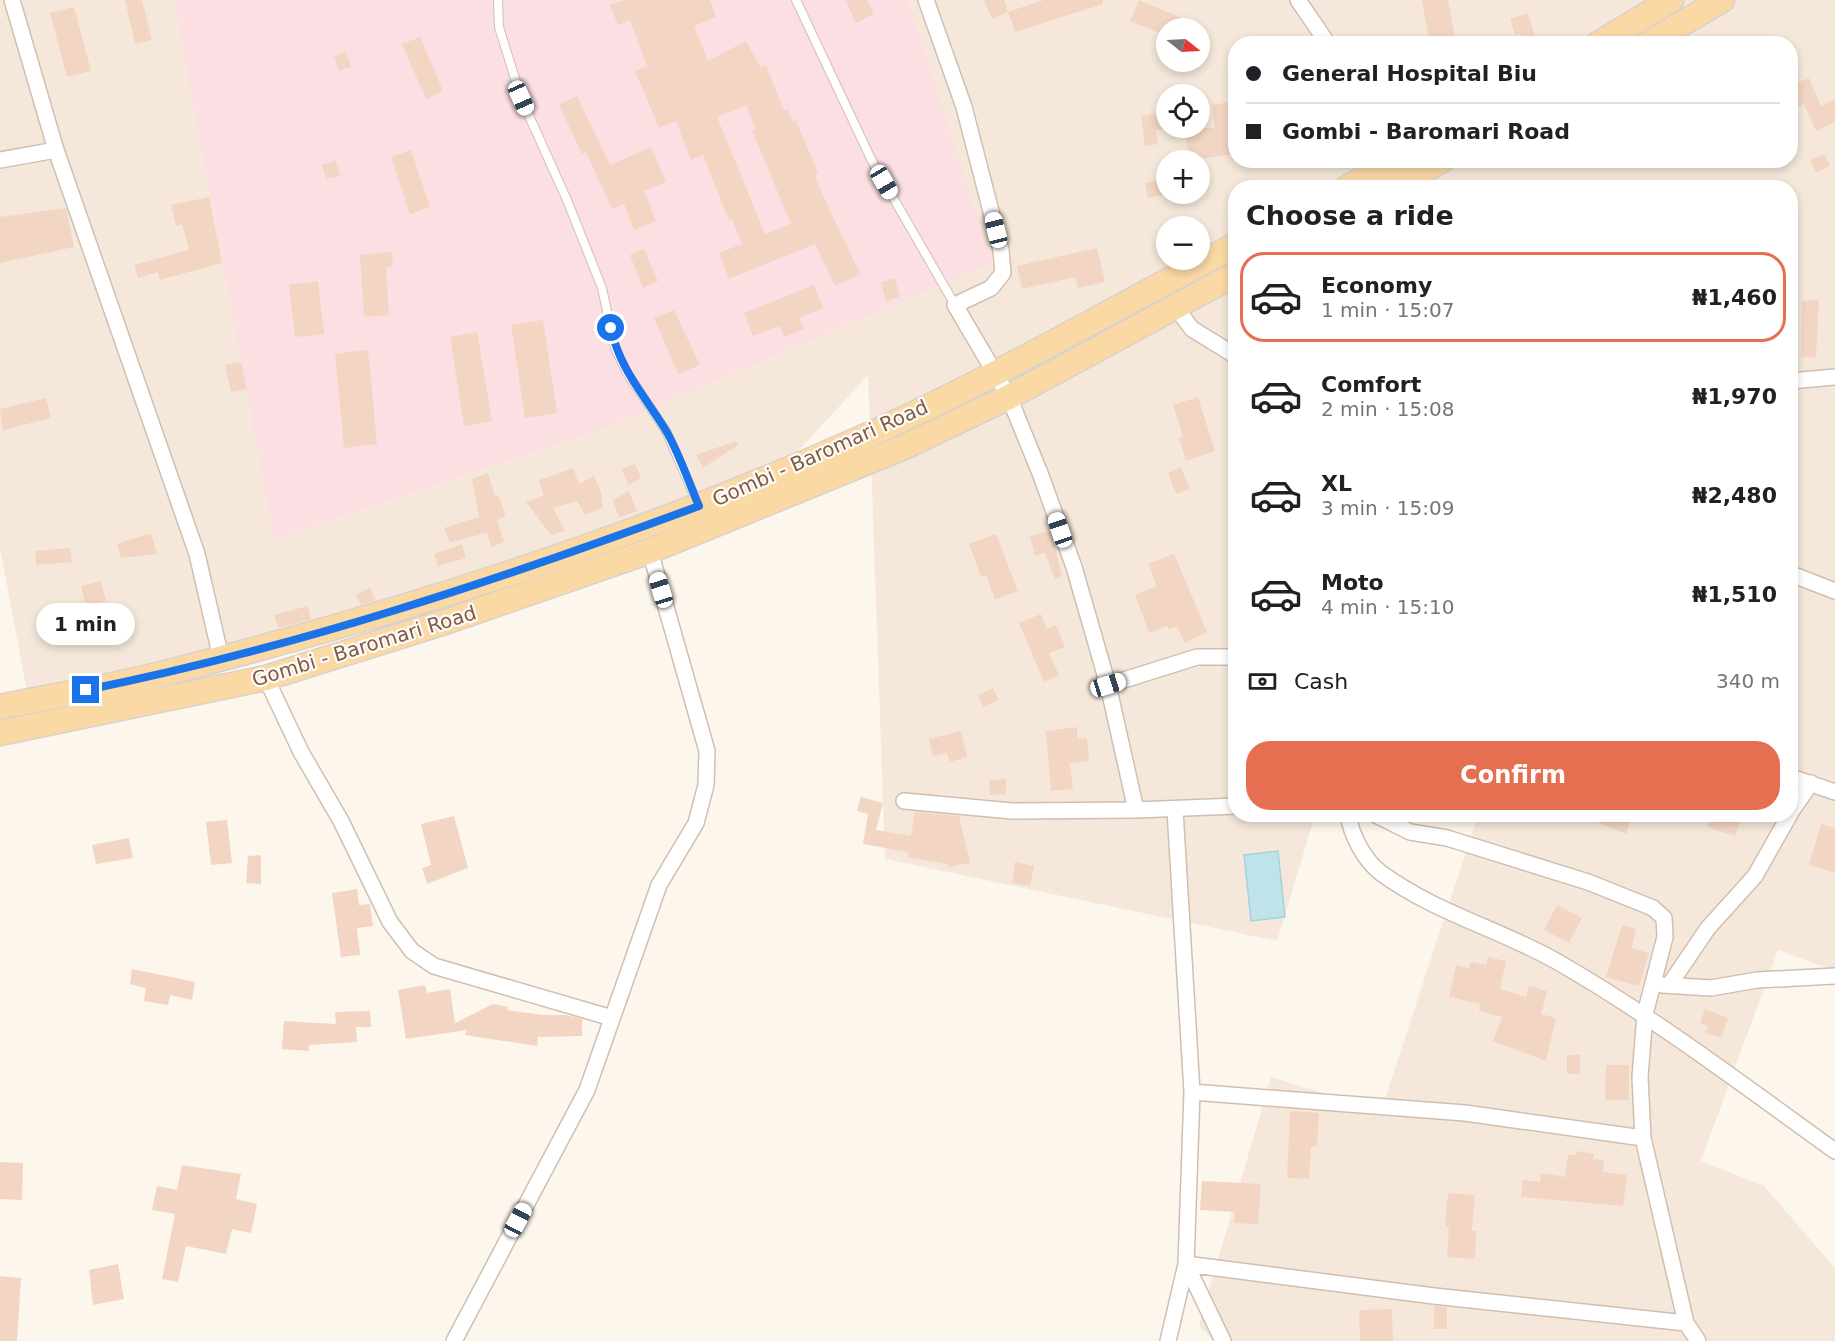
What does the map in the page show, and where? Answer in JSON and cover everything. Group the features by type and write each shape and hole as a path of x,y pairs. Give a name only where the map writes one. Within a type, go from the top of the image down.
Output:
{"main road":[{"path":"1611,36 1671,0"},
{"path":"1661,36 1722,0"},
{"path":"1360,175 1377,168"},
{"path":"1408,180 1429,168"},
{"name":"Gombi - Baromari Road","path":"0,707 153,676 326,632 541,562 699,506 858,440 995,374 1228,249"},
{"name":"Gombi - Baromari Road","path":"0,734 266,678 460,618 650,551 902,448 1009,397 1228,278"},
{"path":"40,699 40,725"}],"street":[{"path":"12,0 56,150 197,554 221,658"},
{"path":"926,0 964,107 1001,250 1003,273 991,288 955,305 1009,397 1074,567 1108,685 1136,810"},
{"path":"1298,0 1323,36"},
{"path":"0,160 56,150"},
{"path":"1174,306 1192,329 1228,351"},
{"path":"1798,380 1835,377"},
{"path":"454,1341 588,1090 659,885 696,823 706,785 707,751 650,551"},
{"path":"1798,577 1835,591"},
{"path":"1108,685 1197,657 1228,657"},
{"path":"266,678 390,922 412,951 434,966 612,1018"},
{"path":"1798,779 1835,792"},
{"path":"1798,802 1811,783"},
{"path":"904,801 1012,811 1175,810 1228,807"},
{"path":"1168,1341 1186,1264 1192,1092 1175,810"},
{"path":"1351,822 1359,846 1379,871 1424,900 1526,944 1645,1014 1835,1151"},
{"path":"1390,822 1410,832 1447,838 1588,882 1653,908 1664,918 1665,937 1645,1014 1640,1077 1643,1138 1686,1323 1698,1341"},
{"path":"1670,984 1708,928 1755,876 1785,822"},
{"path":"1651,987 1670,984 1711,988 1757,980 1835,976"},
{"path":"1192,1092 1465,1113 1643,1138"},
{"path":"1186,1264 1434,1296 1686,1323"},
{"path":"1186,1264 1223,1341"}],"lane":[{"path":"498,0 499,27 521,98 567,200 602,288 615,348 627,373 666,431 699,506"},
{"path":"796,0 872,161 955,305"}],"shaded area":[{"path":"0,0 1835,0 1835,971 1778,950 1701,1161 1764,1186 1835,1268 1835,1341 1213,1341 1199,1325 1271,1077 1381,1111 1476,822 1798,822 1798,180 1228,180 1228,822 1313,822 1277,941 885,859 868,375 789,461 690,503 310,632 27,692 0,548"},
{"path":"174,0 908,0 992,263 607,427 274,539"}],"water":[{"path":"1278,851 1285,917 1251,921 1244,855"}],"building":[{"path":"125,0 142,0 152,40 135,44"},
{"path":"624,0 710,0 716,17 694,26 708,61 746,41 760,67 766,65 784,111 788,109 793,122 796,120 818,173 815,174 820,189 860,274 835,286 815,244 729,279 719,253 742,244 732,219 729,221 703,155 691,160 676,121 659,128 635,71 647,66 630,20 618,25 610,5","holes":["746,105 756,129 752,131 791,224 765,234 717,117"]},
{"path":"845,0 867,0 874,14 856,23"},
{"path":"984,0 1004,0 1008,12 992,19"},
{"path":"1044,0 1103,0 1103,4 1015,32 1008,12"},
{"path":"1139,0 1182,18 1156,18 1156,32 1130,21"},
{"path":"1422,0 1448,0 1455,36 1429,36"},
{"path":"74,7 91,71 67,77 50,13"},
{"path":"1528,13 1535,36 1521,36 1520,33 1515,35 1510,19"},
{"path":"420,37 443,91 426,99 402,44"},
{"path":"346,52 351,67 339,71 334,56"},
{"path":"1809,78 1821,106 1835,99 1835,122 1816,131 1804,104 1798,107 1798,82"},
{"path":"577,96 610,165 651,147 666,182 644,191 656,221 634,230 624,204 612,209 586,152 582,154 559,105"},
{"path":"1228,102 1228,155 1210,157 1210,150 1188,150 1186,138 1210,138 1210,128 1215,128 1212,105"},
{"path":"1156,114 1158,144 1145,146 1141,116"},
{"path":"411,150 430,207 410,214 391,157"},
{"path":"1824,154 1830,166 1816,173 1810,160"},
{"path":"336,161 340,176 326,179 322,165"},
{"path":"1156,180 1156,196 1148,198 1145,183"},
{"path":"209,197 222,263 160,280 158,272 138,278 134,265 189,250 182,224 176,226 171,205"},
{"path":"66,208 74,247 0,263 0,217"},
{"path":"1097,248 1105,282 1078,288 1075,277 1022,289 1017,266"},
{"path":"644,249 658,281 643,288 630,255"},
{"path":"392,252 393,267 386,267 389,315 364,317 360,255"},
{"path":"895,278 900,297 886,301 881,282"},
{"path":"318,281 324,334 295,337 289,285"},
{"path":"814,285 823,308 799,318 804,329 784,337 780,326 753,336 744,313"},
{"path":"1819,300 1816,358 1801,357 1802,301"},
{"path":"674,310 700,365 678,374 654,318"},
{"path":"543,320 557,413 525,418 511,325"},
{"path":"477,332 492,421 464,426 450,337"},
{"path":"368,350 377,444 344,448 335,354"},
{"path":"241,362 247,389 231,392 225,365"},
{"path":"1198,397 1215,451 1186,461 1179,439 1183,436 1173,405"},
{"path":"46,398 51,418 3,430 0,409"},
{"path":"736,441 738,445 703,468 696,455"},
{"path":"635,464 641,478 629,485 621,469"},
{"path":"1181,467 1190,489 1176,494 1168,473"},
{"path":"573,468 579,484 594,476 601,492 603,507 585,515 577,501 553,508 565,531 551,535 526,502 544,495 539,480"},
{"path":"488,473 495,496 498,495 506,516 497,520 504,542 491,547 487,533 450,542 444,528 479,517 472,479"},
{"path":"629,491 637,511 619,518 613,500"},
{"path":"1051,531 1062,576 1055,579 1045,553 1035,556 1030,536"},
{"path":"151,533 157,554 121,558 117,544"},
{"path":"996,534 1018,591 995,600 986,575 981,577 969,544"},
{"path":"462,544 466,558 438,566 434,554"},
{"path":"70,548 72,562 36,565 35,551"},
{"path":"1174,554 1207,632 1185,643 1177,627 1168,629 1167,626 1149,633 1135,595 1157,586 1148,564"},
{"path":"101,581 106,601 86,606 81,586"},
{"path":"370,588 376,600 361,605 356,595"},
{"path":"308,606 311,619 278,628 274,615"},
{"path":"1041,614 1047,629 1056,625 1065,647 1049,653 1059,675 1044,682 1019,623"},
{"path":"993,688 999,700 983,707 978,695"},
{"path":"1077,727 1077,739 1087,738 1089,761 1070,763 1073,789 1051,791 1046,731"},
{"path":"961,731 967,757 950,762 947,753 933,756 929,739"},
{"path":"1006,779 1006,794 990,795 989,780"},
{"path":"861,797 883,803 876,830 911,836 915,812 959,816 970,863 949,867 948,864 907,857 908,852 863,844 868,814 857,811"},
{"path":"454,816 468,868 427,884 422,868 431,865 421,824"},
{"path":"227,820 232,863 211,865 206,822"},
{"path":"1597,822 1630,822 1626,834"},
{"path":"1710,822 1740,822 1735,836 1708,827"},
{"path":"1821,824 1835,828 1835,873 1809,865"},
{"path":"129,838 133,858 96,864 92,845"},
{"path":"261,855 261,884 246,883 248,856"},
{"path":"1015,862 1034,866 1030,886 1012,883"},
{"path":"357,889 359,905 370,904 373,926 357,928 360,955 341,957 332,893"},
{"path":"1557,905 1582,918 1569,943 1544,930"},
{"path":"1622,925 1636,929 1631,948 1649,953 1639,986 1606,977"},
{"path":"1488,957 1506,961 1500,989 1526,997 1529,986 1547,991 1541,1014 1556,1018 1546,1061 1493,1041 1502,1017 1479,1011 1480,1004 1449,997 1456,965 1469,968 1471,962 1486,965"},
{"path":"132,969 195,982 192,1000 170,995 168,1005 144,1001 146,988 130,984"},
{"path":"425,985 427,993 450,989 455,1023 493,1004 508,1007 507,1010 543,1015 566,1015 582,1019 582,1036 538,1037 537,1046 465,1035 467,1030 406,1039 398,990"},
{"path":"1705,1009 1728,1018 1721,1038 1705,1033 1708,1026 1700,1023"},
{"path":"370,1011 371,1027 356,1027 357,1042 309,1045 309,1051 282,1049 284,1021 336,1024 335,1012"},
{"path":"1567,1055 1580,1055 1580,1074 1567,1074"},
{"path":"1606,1065 1629,1065 1629,1100 1605,1100"},
{"path":"1290,1111 1319,1113 1317,1146 1311,1147 1309,1179 1287,1178"},
{"path":"1576,1151 1594,1154 1593,1159 1604,1160 1603,1172 1627,1175 1623,1206 1521,1197 1523,1180 1540,1182 1541,1173 1565,1177 1568,1155 1577,1155"},
{"path":"0,1162 23,1163 22,1200 0,1199"},
{"path":"182,1165 241,1174 236,1199 257,1204 251,1233 232,1229 226,1254 186,1246 178,1282 162,1279 175,1214 152,1210 157,1186 177,1190"},
{"path":"1202,1181 1261,1184 1258,1224 1234,1223 1235,1212 1200,1210"},
{"path":"1448,1193 1475,1195 1472,1231 1476,1231 1475,1259 1447,1257 1449,1227 1445,1227"},
{"path":"118,1264 124,1299 93,1305 89,1270"},
{"path":"0,1276 21,1278 17,1341 0,1341"},
{"path":"1434,1306 1447,1307 1447,1329 1434,1329"},
{"path":"1392,1309 1393,1341 1360,1341 1359,1310"}],"route":[{"path":"86,690 153,676 326,632 541,562 699,506 666,431 627,373 615,348 611,328"}]}
